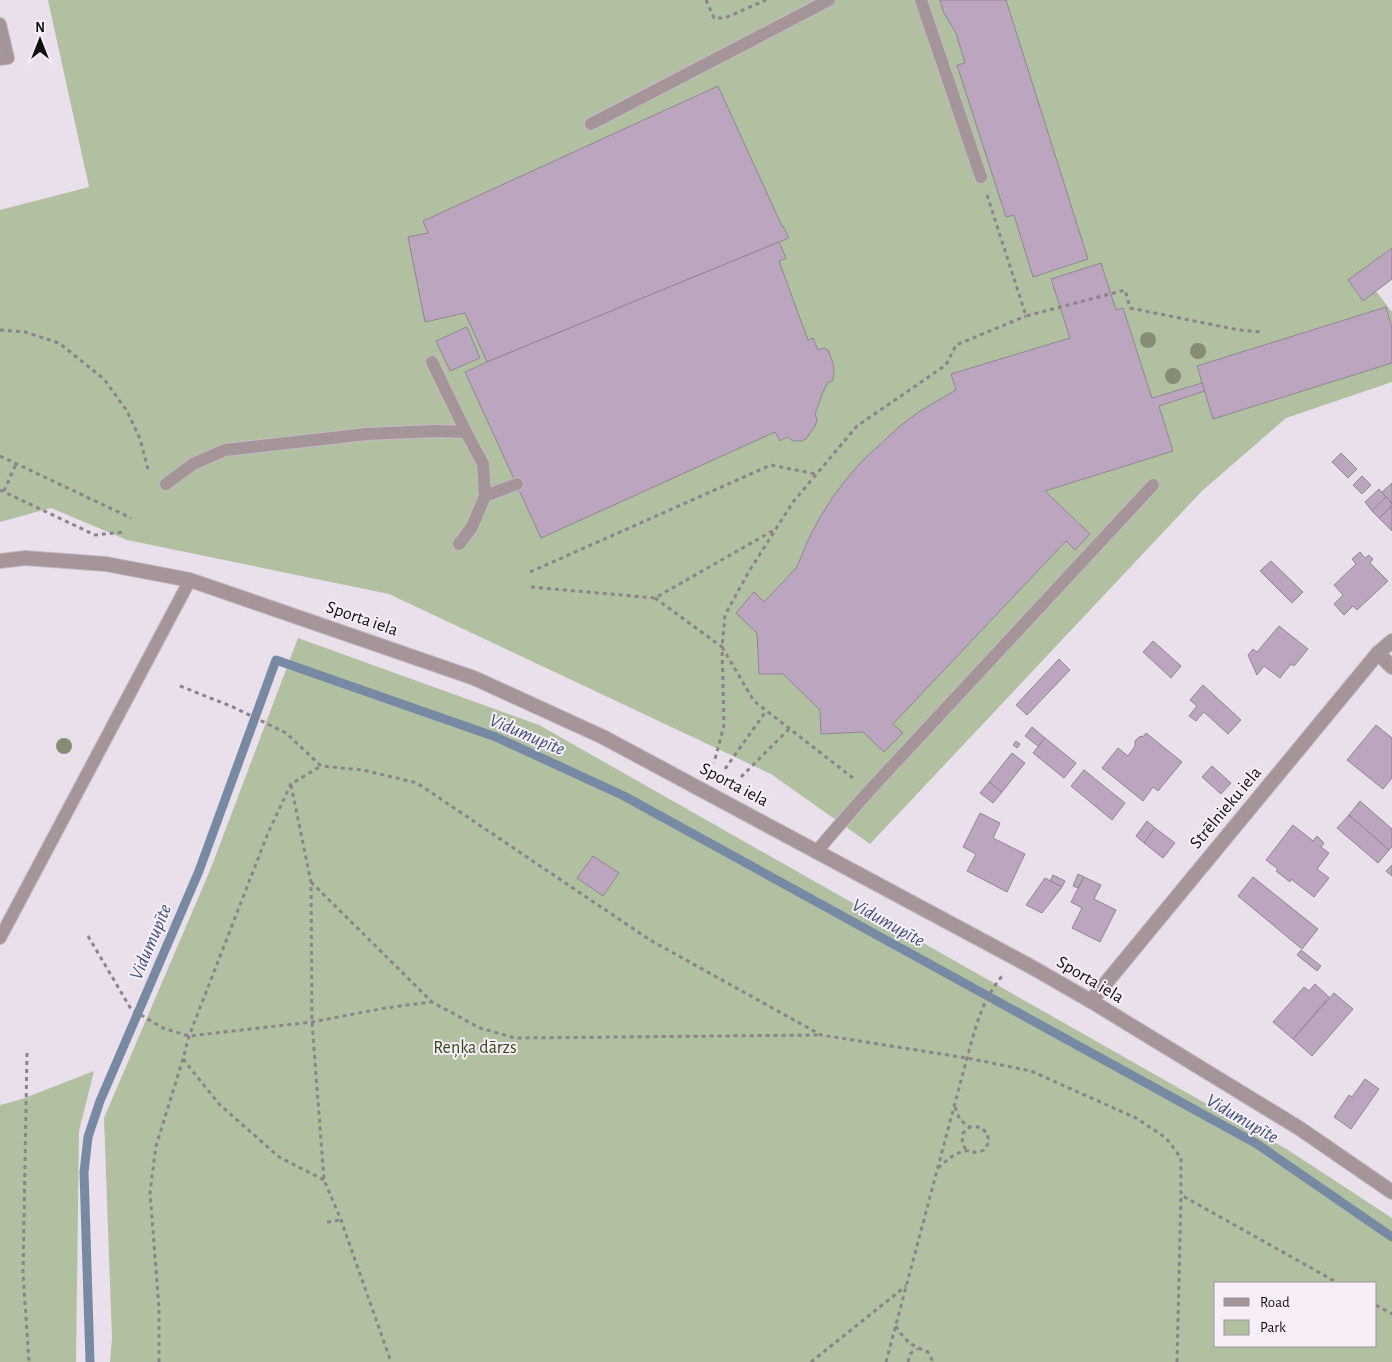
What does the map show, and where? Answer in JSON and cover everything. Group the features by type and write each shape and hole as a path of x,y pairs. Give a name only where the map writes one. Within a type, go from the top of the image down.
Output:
{"street":[{"name":"Sporta iela","path":"0,561 25,558 106,564 190,580 474,678 603,737 1028,965 1091,1001 1299,1128 1392,1192"},
{"name":"Strēlnieku iela","path":"1091,1001 1378,653 1392,641"},
{"path":"1378,653 1392,666"}],"lane":[{"path":"591,124 829,0"},
{"path":"921,0 982,178"},
{"path":"0,24 8,58 0,59"},
{"path":"432,362 483,464 485,496 472,527 459,544"},
{"path":"166,484 193,464 225,450 368,434 435,431 466,432"},
{"path":"485,496 517,484"},
{"path":"817,851 869,791 1153,485"},
{"path":"0,938 190,580"}],"path":[{"path":"706,0 714,18 725,18 766,0"},
{"path":"982,178 1026,316"},
{"path":"714,764 724,725 722,647 725,614 748,573 793,502 857,426 946,364 956,345 1026,316 1125,290 1130,308 1239,330 1263,332"},
{"path":"0,330 25,332 59,343 104,379 128,411 140,439 150,476"},
{"path":"0,456 131,518"},
{"path":"16,464 2,490 95,535 124,532"},
{"path":"530,572 771,465 816,474"},
{"path":"655,598 775,530"},
{"path":"531,588 655,598 722,647 754,701 869,791"},
{"path":"180,686 233,707 286,733 321,766"},
{"path":"725,769 766,711"},
{"path":"741,777 789,730"},
{"path":"159,1362 159,1308 150,1192 156,1146 189,1036 268,833 291,784 321,766 363,770 417,783 650,940 821,1035"},
{"path":"291,784 311,882 312,1022 324,1180 341,1220 391,1362"},
{"path":"311,882 432,1002 480,1028 515,1038 821,1035 967,1058 1031,1071 1136,1118 1166,1138 1180,1158 1182,1194 1176,1362"},
{"path":"88,936 131,1009 163,1028 189,1036 312,1022 385,1008 432,1002"},
{"path":"886,1362 981,1010 1002,975"},
{"path":"27,1053 23,1273 29,1362"},
{"path":"183,1059 219,1104 279,1157 324,1180"},
{"path":"938,1168 953,1155 967,1151 976,1154 984,1150 989,1142 987,1133 980,1127 970,1127 960,1120 954,1106"},
{"path":"967,1151 962,1143 963,1133 970,1127"},
{"path":"1182,1194 1336,1282"},
{"path":"328,1222 341,1220"},
{"path":"811,1362 907,1286"},
{"path":"1377,1306 1392,1314"},
{"path":"896,1326 906,1342 928,1352 932,1362"},
{"path":"908,1362 911,1353 919,1348"}],"green space":[{"path":"48,0 1392,0 1392,279 1376,291 1392,312 1392,382 1286,418 1202,491 870,844 771,774 389,594 127,540 51,508 0,522 0,210 89,187"},
{"name":"Reņķa dārzs","path":"298,638 539,725 1288,1150 1392,1218 1392,1362 110,1362 112,1339 104,1118 211,868"},
{"path":"94,1071 79,1131 76,1362 0,1362 0,1105 22,1099"}],"building":[{"path":"940,0 1006,0 1088,259 1033,277 1014,215 1006,217 957,65 965,63 956,33 944,13"},
{"path":"718,86 789,238 487,362 465,313 425,322 408,237 428,233 423,221"},
{"path":"779,242 786,258 779,261 808,340 813,338 818,350 824,348 828,350 833,363 833,380 828,382 823,392 815,414 817,420 815,426 806,439 793,441 787,437 780,441 775,432 541,538 465,372"},
{"path":"1392,248 1392,279 1363,301 1348,280"},
{"path":"1101,263 1116,310 1123,308 1152,398 1202,383 1205,391 1159,406 1173,451 1045,491 1090,534 1075,550 1066,541 893,724 903,733 884,752 863,732 821,734 820,710 783,674 759,674 757,633 736,613 754,592 764,602 797,567 819,519 847,478 863,460 900,426 920,411 956,390 951,374 1070,338 1051,279"},
{"path":"1386,307 1392,328 1392,363 1213,419 1197,366"},
{"path":"467,327 480,358 450,371 436,341"},
{"path":"1341,453 1357,469 1348,478 1332,462"},
{"path":"1362,476 1371,485 1362,494 1353,485"},
{"path":"1392,483 1392,503 1382,492"},
{"path":"1379,489 1386,497 1372,511 1365,502"},
{"path":"1386,497 1392,506 1379,518 1372,511"},
{"path":"1392,506 1392,531 1379,518"},
{"path":"1360,552 1365,558 1369,555 1373,559 1370,563 1388,581 1357,610 1353,606 1344,615 1334,604 1343,595 1334,585 1356,564 1352,559"},
{"path":"1271,561 1303,592 1292,603 1260,571"},
{"path":"1279,626 1308,649 1294,666 1291,664 1280,678 1264,666 1257,675 1248,655 1253,649 1257,652"},
{"path":"1153,641 1181,666 1171,678 1143,652"},
{"path":"1059,659 1070,670 1027,715 1016,705"},
{"path":"1203,685 1241,720 1228,734 1204,712 1196,721 1189,716 1197,706 1190,700"},
{"path":"1376,725 1392,738 1392,778 1383,789 1347,760"},
{"path":"1032,727 1045,738 1038,746 1025,736"},
{"path":"1146,733 1182,762 1158,791 1153,787 1143,801 1102,768 1118,748 1128,756 1135,746 1135,741"},
{"path":"1045,738 1076,763 1064,778 1033,753"},
{"path":"1016,741 1020,744 1017,748 1013,745"},
{"path":"1012,753 1025,763 1002,792 989,782"},
{"path":"1212,766 1231,783 1221,794 1202,777"},
{"path":"1084,770 1125,803 1112,820 1071,786"},
{"path":"989,782 1002,792 993,803 980,793"},
{"path":"1360,801 1392,829 1392,847 1389,850 1349,815"},
{"path":"980,813 1000,823 993,838 1025,854 1007,892 967,871 976,854 963,847"},
{"path":"1349,815 1389,850 1378,863 1337,828"},
{"path":"1147,821 1155,828 1144,843 1136,836"},
{"path":"1293,825 1313,841 1317,836 1324,843 1321,847 1329,853 1317,869 1329,878 1314,897 1291,879 1290,882 1266,860"},
{"path":"1155,828 1175,843 1163,858 1144,843"},
{"path":"593,856 619,873 603,896 577,878"},
{"path":"1392,865 1392,876 1386,871"},
{"path":"1078,874 1084,877 1078,888 1073,886"},
{"path":"1053,875 1065,881 1062,887 1050,881"},
{"path":"1084,877 1101,885 1094,899 1116,910 1100,942 1072,928 1082,908 1071,902"},
{"path":"1253,877 1318,929 1302,949 1238,896"},
{"path":"1045,878 1062,887 1042,913 1026,905"},
{"path":"1301,950 1321,966 1317,971 1297,955"},
{"path":"1315,984 1329,997 1293,1039 1273,1022 1304,987 1309,991"},
{"path":"1334,993 1353,1009 1312,1056 1293,1039"},
{"path":"1365,1079 1379,1089 1351,1129 1334,1117 1349,1095 1352,1097"}],"waterway":[{"name":"Vidumupīte","path":"90,1362 84,1172 88,1137 100,1101 199,871 276,660 496,737 624,796 1257,1144 1392,1237"}]}
